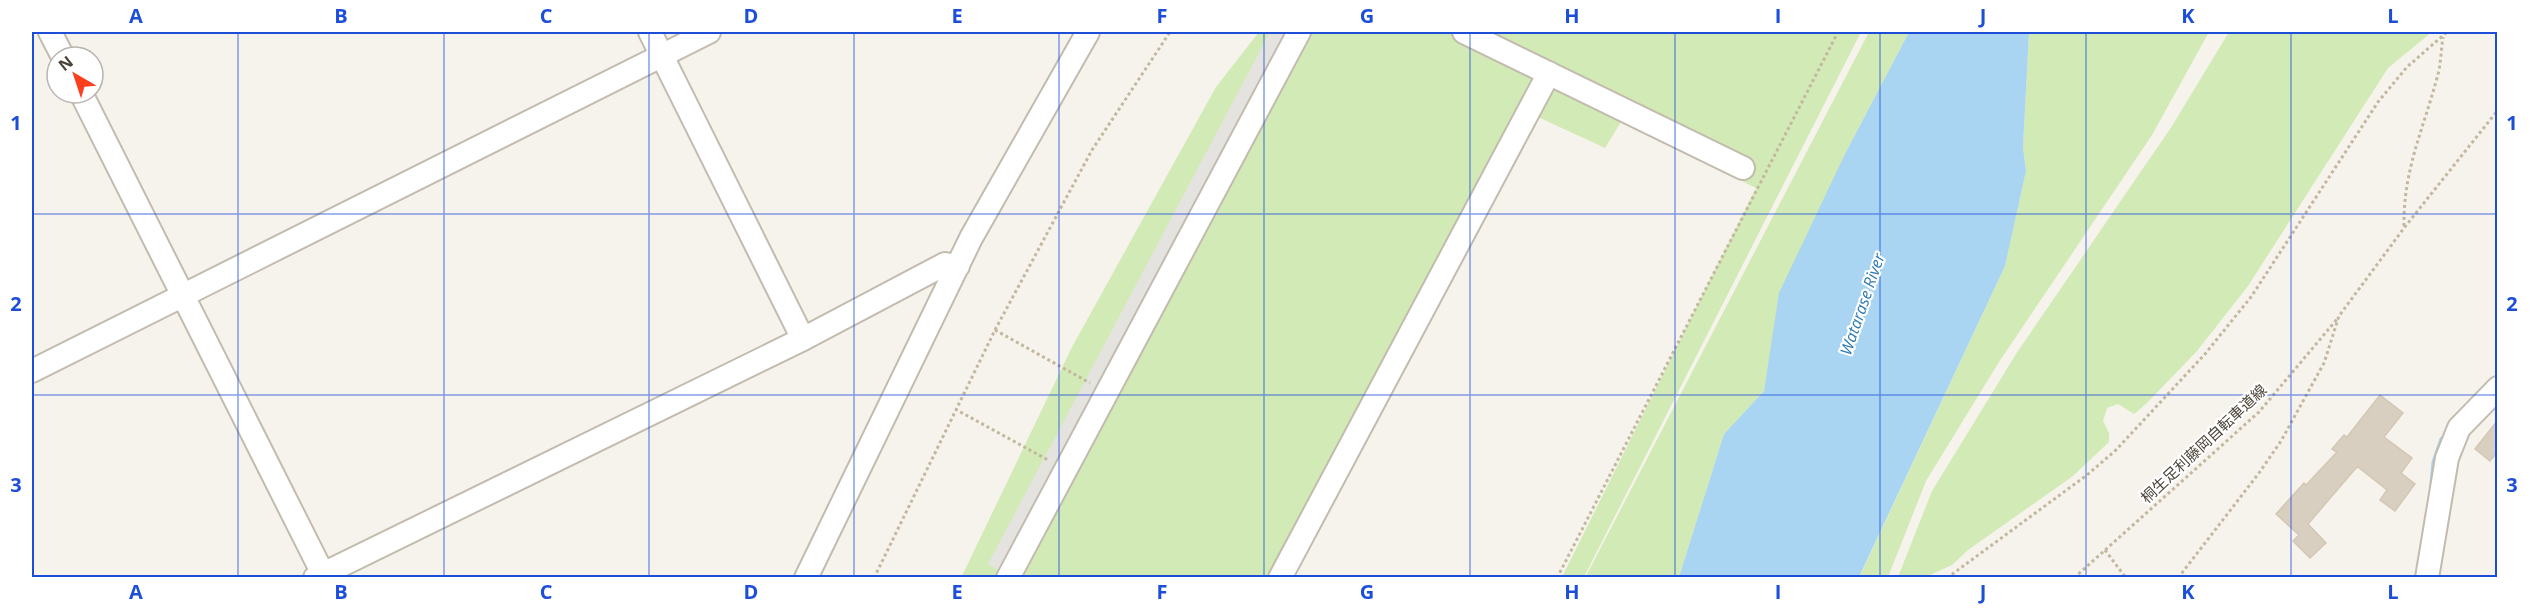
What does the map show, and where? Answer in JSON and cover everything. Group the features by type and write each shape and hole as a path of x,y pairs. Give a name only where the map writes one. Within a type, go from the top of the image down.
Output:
{"street":[{"path":"650,32 803,339"},
{"path":"32,371 709,32"},
{"path":"806,578 996,191 1088,32"},
{"path":"1008,578 1299,32"},
{"path":"1464,32 1743,168"},
{"path":"1280,578 1549,73"},
{"path":"87,105 321,576 803,339 945,264 958,266"},
{"path":"2427,578 2447,458 2460,428 2498,388"}],"path":[{"path":"874,578 995,330 1092,150 1170,32"},
{"path":"1557,578 1838,32"},
{"path":"1947,578 2087,476 2116,450 2205,354 2251,297 2379,102 2407,67 2447,32"},
{"path":"2404,228 2404,198 2410,166 2438,75 2443,37"},
{"path":"2404,228 2498,110"},
{"path":"2492,117 2498,122"},
{"name":"桐生足利藤岡自転車道線","path":"2074,578 2259,412 2339,316 2404,228"},
{"path":"2178,578 2281,441 2324,363 2339,316"},
{"path":"995,330 1107,392"},
{"path":"955,409 1066,470"},
{"path":"2105,550 2126,578"}],"green space":[{"path":"1259,32 1861,32 1584,577 1562,577 1756,188 1621,122 1605,148 1538,117 1288,577 961,578 1072,347 1216,87"},
{"path":"1869,32 1909,32 1845,154 1773,344 1764,391 1724,434 1679,577 1585,578"},
{"path":"2029,32 2209,32 2152,135 1999,362 1926,481 1888,577 1859,578 2005,266 2026,171 2023,147"},
{"path":"2229,32 2432,32 2388,68 2248,286 2197,351 2134,414 2118,404 2107,408 2103,421 2109,433 2109,442 2073,476 1968,550 1952,565 1930,575 1898,577 1932,491 2016,354 2172,126"}],"shaded area":[{"path":"1270,32 1299,32 1009,576 988,564"}],"water":[{"name":"Watarase River","path":"1909,32 2029,32 2023,147 2026,171 2005,266 1859,577 1679,577 1724,434 1764,391 1779,293 1845,154"}],"building":[{"path":"2380,395 2403,413 2384,437 2412,458 2401,473 2415,484 2395,511 2380,500 2387,490 2358,467 2356,468 2308,524 2326,543 2310,558 2293,541 2299,535 2276,514 2337,452 2332,449 2344,435 2347,437"},
{"path":"2498,420 2498,451 2490,461 2475,449"}],"waterway":[{"path":"2432,484 2434,462 2442,439"}]}
